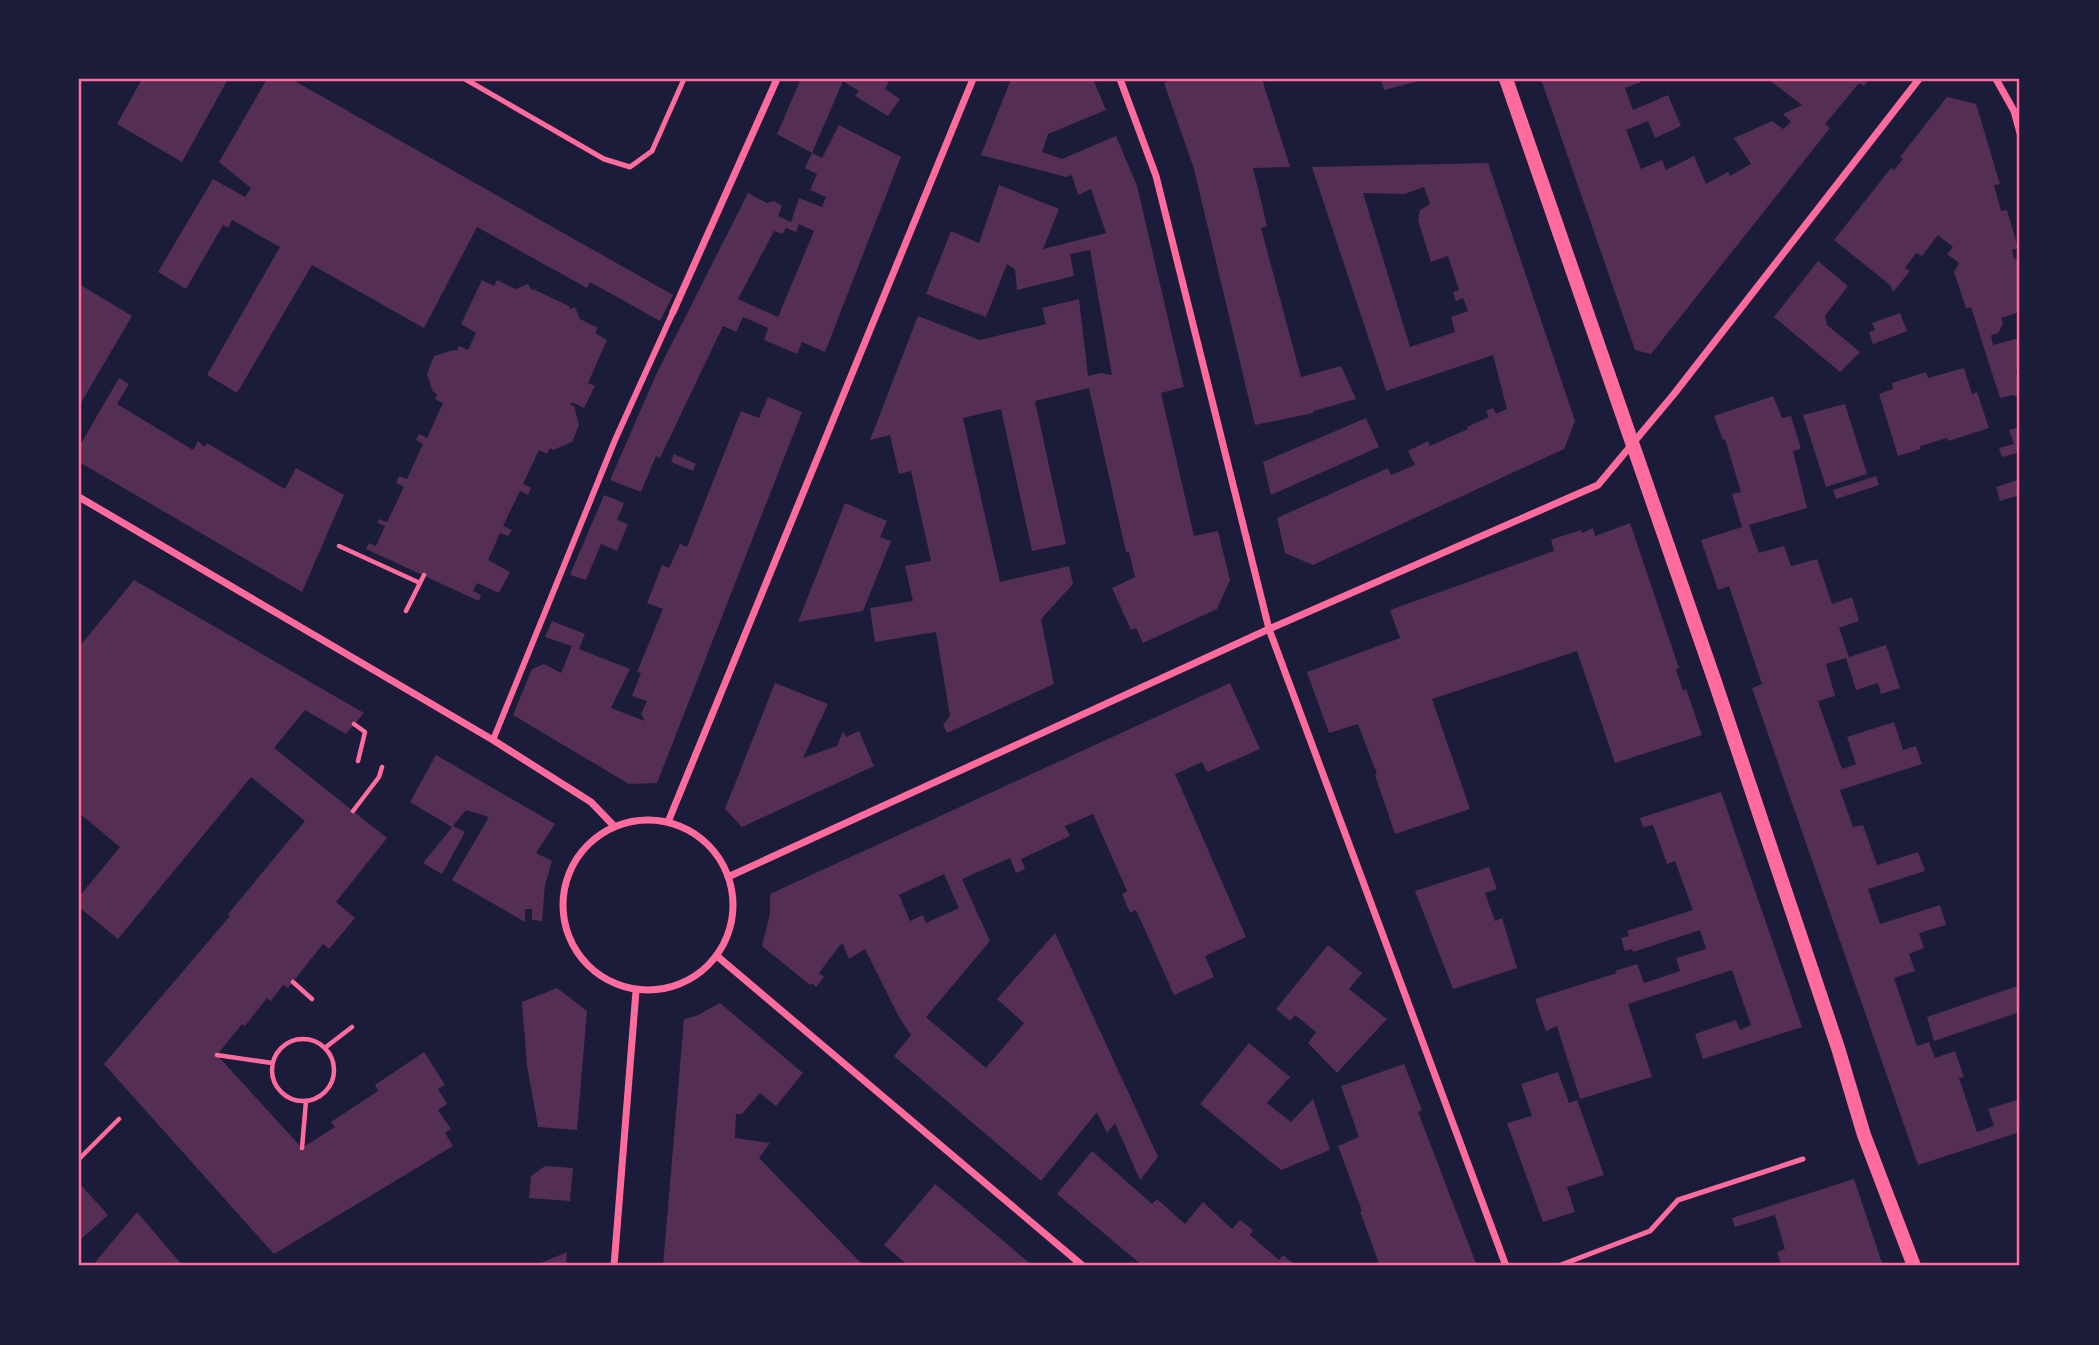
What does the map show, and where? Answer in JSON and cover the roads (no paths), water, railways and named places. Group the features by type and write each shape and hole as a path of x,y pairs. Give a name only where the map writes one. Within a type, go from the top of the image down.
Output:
{"main road":[{"path":"1506,79 1719,692 1838,1048 1864,1135 1915,1265"}],"street":[{"path":"493,740 615,440 777,79"},
{"path":"668,822 973,79"},
{"path":"1120,79 1156,176 1269,629 1506,1266"},
{"path":"728,877 1269,629 1598,485 1674,394 1919,79"},
{"path":"1996,79 2014,111 2020,133"},
{"path":"79,497 493,740 591,802 614,827"},
{"path":"648,819 668,822 690,830 707,844 721,861 733,897 732,918 727,938 717,956 701,973 681,984 659,990 636,990 609,982 587,966 571,943 562,918 562,892 570,866 586,845 627,821 648,819"},
{"path":"717,956 1083,1266"},
{"path":"614,1266 636,990"}],"lane":[{"path":"465,79 604,159 630,167 652,151 684,79"},
{"path":"1558,1266 1650,1231 1678,1200 1803,1159"}]}
